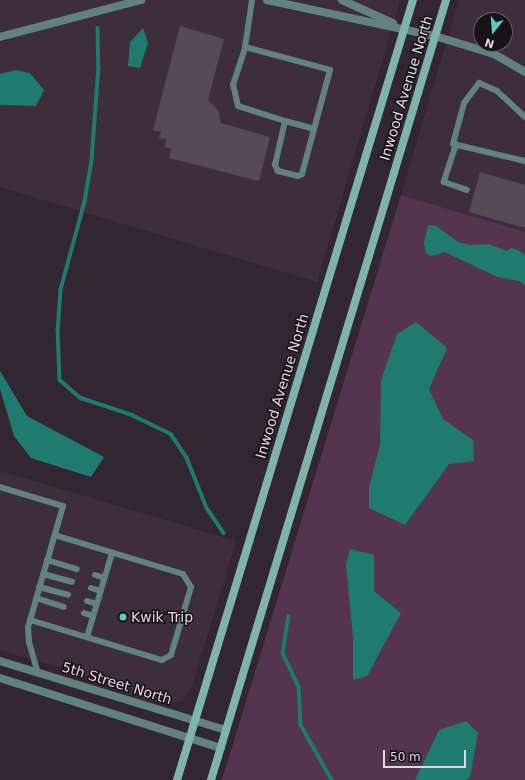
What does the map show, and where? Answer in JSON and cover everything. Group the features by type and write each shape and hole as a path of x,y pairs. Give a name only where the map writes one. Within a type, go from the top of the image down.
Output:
{"main road":[{"name":"Inwood Avenue North","path":"177,780 413,0"},
{"name":"Inwood Avenue North","path":"211,780 446,0"}],"street":[{"path":"0,37 105,8 141,0"},
{"path":"267,0 404,28 435,36 494,54 525,72"},
{"path":"342,0 404,28"},
{"name":"5th Street North","path":"0,661 226,730"},
{"path":"0,678 221,748"}],"lane":[{"path":"252,0 245,47 233,85 238,106 314,129"},
{"path":"245,47 330,70 302,174 298,176 278,171 275,165 286,121"},
{"path":"525,117 497,91 479,83 464,103 453,144 525,161"},
{"path":"456,144 444,182 467,190"},
{"path":"0,487 63,506 29,624 29,646 38,673"},
{"path":"29,624 87,637 162,660 171,655 191,587 183,574 55,535"},
{"path":"87,637 112,553"},
{"path":"47,560 77,569"},
{"path":"43,574 72,582"},
{"path":"95,574 105,578"},
{"path":"39,587 68,595"},
{"path":"91,588 101,591"},
{"path":"36,598 64,607"},
{"path":"87,601 97,604"},
{"path":"84,613 93,616"}],"shaded area":[{"path":"0,0 400,0 317,282 0,187"},
{"path":"459,0 525,0 525,232 401,195"},
{"path":"143,28 148,43 140,68 128,66 130,42"},
{"path":"16,70 30,73 44,90 36,106 0,105 0,74"},
{"path":"401,195 525,232 525,780 222,780"},
{"path":"428,225 436,226 458,242 470,245 488,244 507,251 511,248 518,250 525,255 525,285 519,281 497,277 445,252 431,256 426,253 424,243"},
{"path":"416,322 447,348 429,389 443,419 473,440 474,461 449,464 405,525 369,508 369,487 380,445 381,380 397,334"},
{"path":"0,371 27,416 104,457 91,477 31,458 14,436 0,389"},
{"path":"0,471 236,541 192,686 183,700 171,704 161,704 130,695 104,681 0,650"},
{"path":"350,549 374,555 374,591 401,613 367,676 353,680 353,638 346,565"},
{"path":"466,721 478,733 470,777 466,780 415,780 439,730"}],"building":[{"path":"180,26 224,39 208,100 218,110 221,123 270,137 259,181 169,158 171,149 165,147 166,139 159,138 161,132 153,130"},
{"path":"480,172 525,185 525,228 469,212"}],"waterway":[{"path":"98,28 99,67 92,161 85,202 61,290 58,329 60,380 81,398 132,415 171,434 187,458 207,508 224,533"},
{"path":"289,616 283,653 299,687 301,725 332,780"}],"place":[{"name":"Kwik Trip","path":"123,617"}]}
